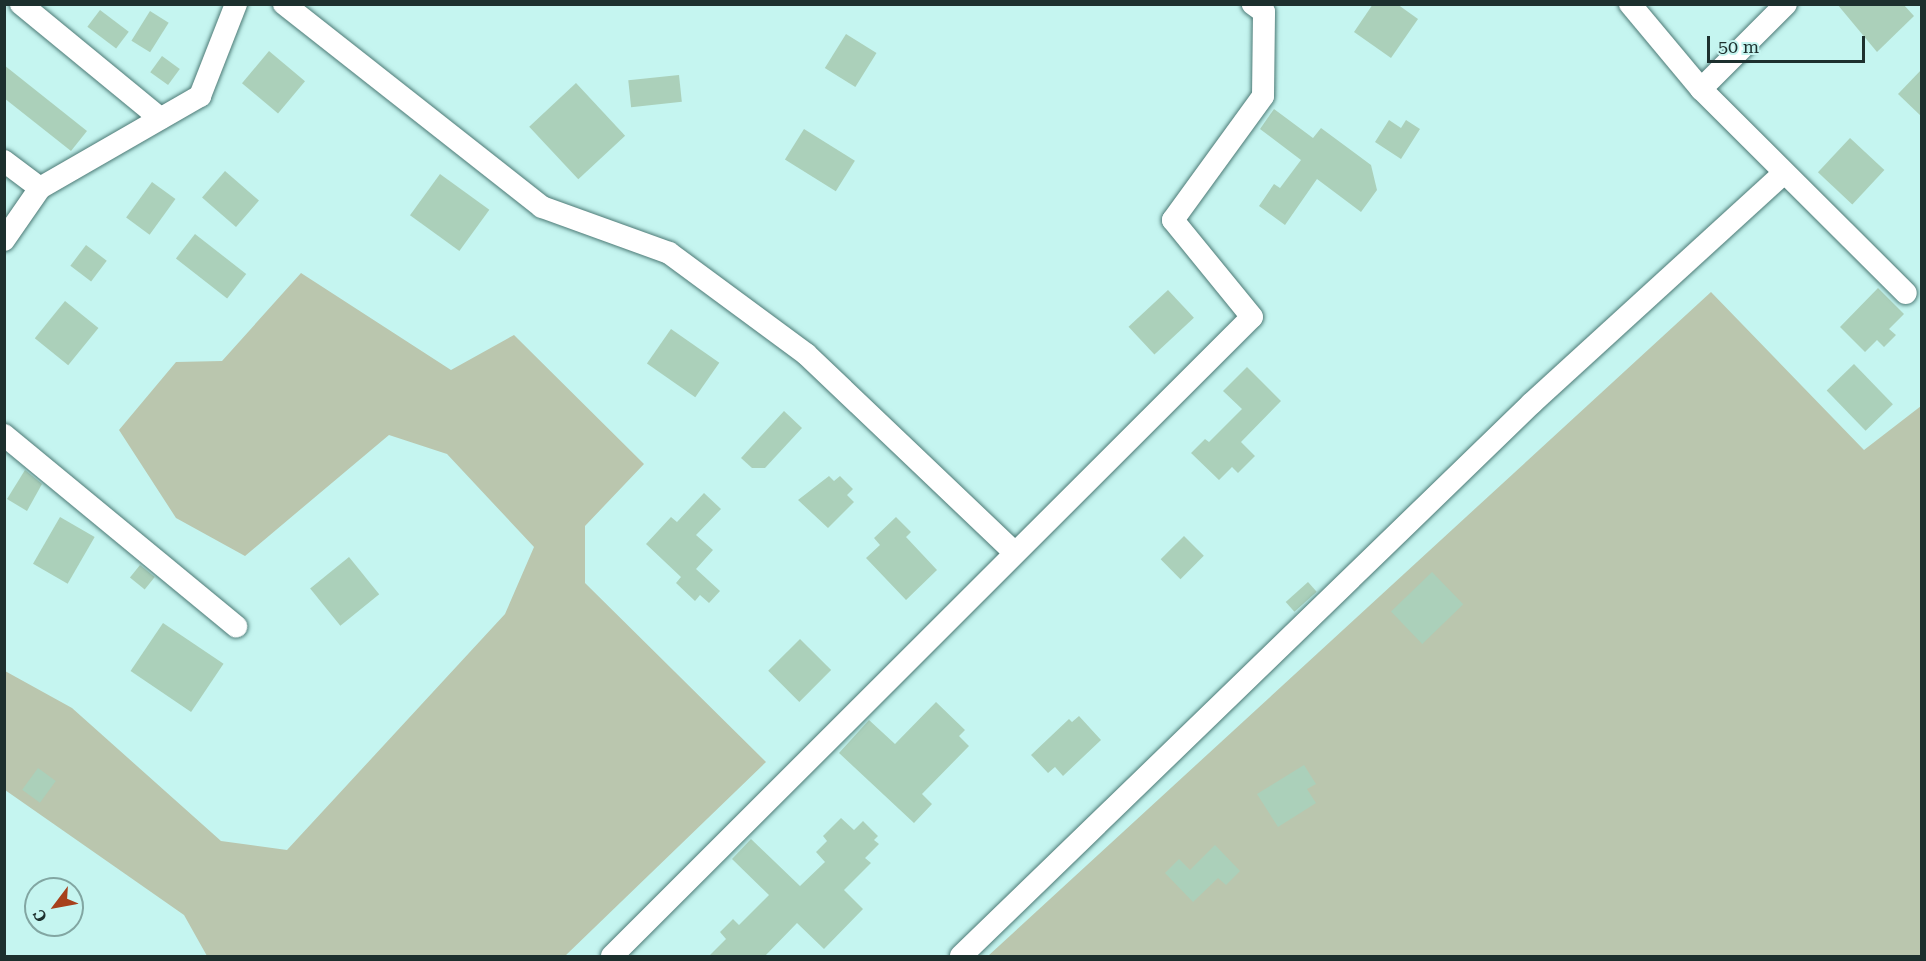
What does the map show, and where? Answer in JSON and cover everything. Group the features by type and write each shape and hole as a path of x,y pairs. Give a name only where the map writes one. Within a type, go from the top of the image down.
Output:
{"street":[{"path":"21,4 160,118"},
{"path":"4,240 40,188 200,96 236,4"},
{"path":"284,4 542,207 669,253 806,354 1014,552"},
{"path":"612,957 1252,316 1173,220 1263,96 1264,12 1253,4"},
{"path":"1630,4 1701,89 1783,174 1906,293"},
{"path":"1701,89 1786,4"},
{"path":"4,161 40,188"},
{"path":"961,957 1532,403 1783,174"},
{"path":"4,435 236,626"}],"green space":[{"path":"301,273 451,370 514,335 644,464 585,526 585,583 766,762 565,956 207,956 184,915 5,790 5,671 72,708 221,841 287,850 505,614 534,547 447,454 389,435 245,556 176,518 119,430 176,362 222,361"},
{"path":"1711,292 1864,450 1921,406 1921,956 988,956"}],"building":[{"path":"1373,4 1397,4 1418,19 1391,58 1354,32"},
{"path":"1837,4 1903,4 1914,16 1877,52"},
{"path":"100,10 129,32 116,48 87,27"},
{"path":"150,11 169,23 150,52 131,41"},
{"path":"846,34 877,53 855,87 825,68"},
{"path":"269,51 305,81 278,113 242,83"},
{"path":"162,56 180,69 168,85 150,72"},
{"path":"4,65 87,131 71,151 4,98"},
{"path":"1922,69 1922,117 1898,94"},
{"path":"679,75 682,102 631,107 628,80"},
{"path":"576,83 625,136 578,179 529,127"},
{"path":"1274,109 1313,138 1321,128 1371,165 1377,190 1361,212 1317,179 1285,225 1259,206 1274,184 1280,188 1301,160 1260,129"},
{"path":"1389,120 1401,128 1406,120 1420,129 1401,159 1375,142"},
{"path":"804,129 855,161 836,191 785,160"},
{"path":"1850,138 1884,170 1852,204 1818,172"},
{"path":"225,171 259,201 236,227 202,197"},
{"path":"440,174 489,210 459,251 410,215"},
{"path":"152,182 175,199 150,235 126,218"},
{"path":"195,234 246,274 227,298 176,258"},
{"path":"86,245 107,261 91,281 70,266"},
{"path":"1878,288 1904,314 1889,329 1896,335 1884,347 1877,340 1865,352 1840,327"},
{"path":"1168,290 1194,318 1154,355 1129,327"},
{"path":"65,301 98,328 68,365 35,338"},
{"path":"671,329 719,363 695,397 647,363"},
{"path":"1854,364 1893,404 1866,431 1827,390"},
{"path":"1247,367 1281,401 1241,442 1255,456 1238,473 1232,467 1219,480 1191,453 1205,439 1209,442 1242,409 1223,391"},
{"path":"784,411 802,428 765,468 752,468 741,458"},
{"path":"25,470 42,484 27,511 7,499"},
{"path":"829,476 834,481 840,476 853,489 847,495 854,502 828,528 798,500"},
{"path":"704,493 721,509 696,535 713,550 696,569 720,591 709,603 700,595 695,601 676,583 681,577 646,544 671,517 677,522"},
{"path":"60,517 95,537 68,584 33,564"},
{"path":"896,517 911,532 906,537 937,570 906,600 866,558 880,545 874,538"},
{"path":"1184,536 1204,556 1180,579 1161,559"},
{"path":"349,557 379,594 340,626 310,588"},
{"path":"140,565 155,577 145,589 130,577"},
{"path":"1432,572 1463,604 1422,644 1391,612"},
{"path":"1308,582 1317,592 1294,612 1286,602"},
{"path":"163,623 224,664 191,712 131,671"},
{"path":"800,639 831,670 799,702 768,671"},
{"path":"936,702 965,730 959,736 969,746 922,794 932,804 914,823 839,753 869,720 895,744"},
{"path":"1079,716 1101,740 1063,776 1055,767 1048,773 1031,755 1069,719 1072,722"},
{"path":"1304,765 1316,784 1307,789 1316,803 1278,827 1257,794"},
{"path":"38,768 56,781 40,803 22,790"},
{"path":"841,818 854,830 863,821 878,836 874,840 879,844 865,858 871,863 844,890 863,909 824,949 797,923 764,957 708,957 726,939 720,932 733,919 739,925 769,895 732,859 751,839 800,886 825,862 816,852 827,841 823,836"},
{"path":"1215,845 1240,871 1226,885 1218,878 1193,902 1165,873 1179,859 1190,870"}]}
